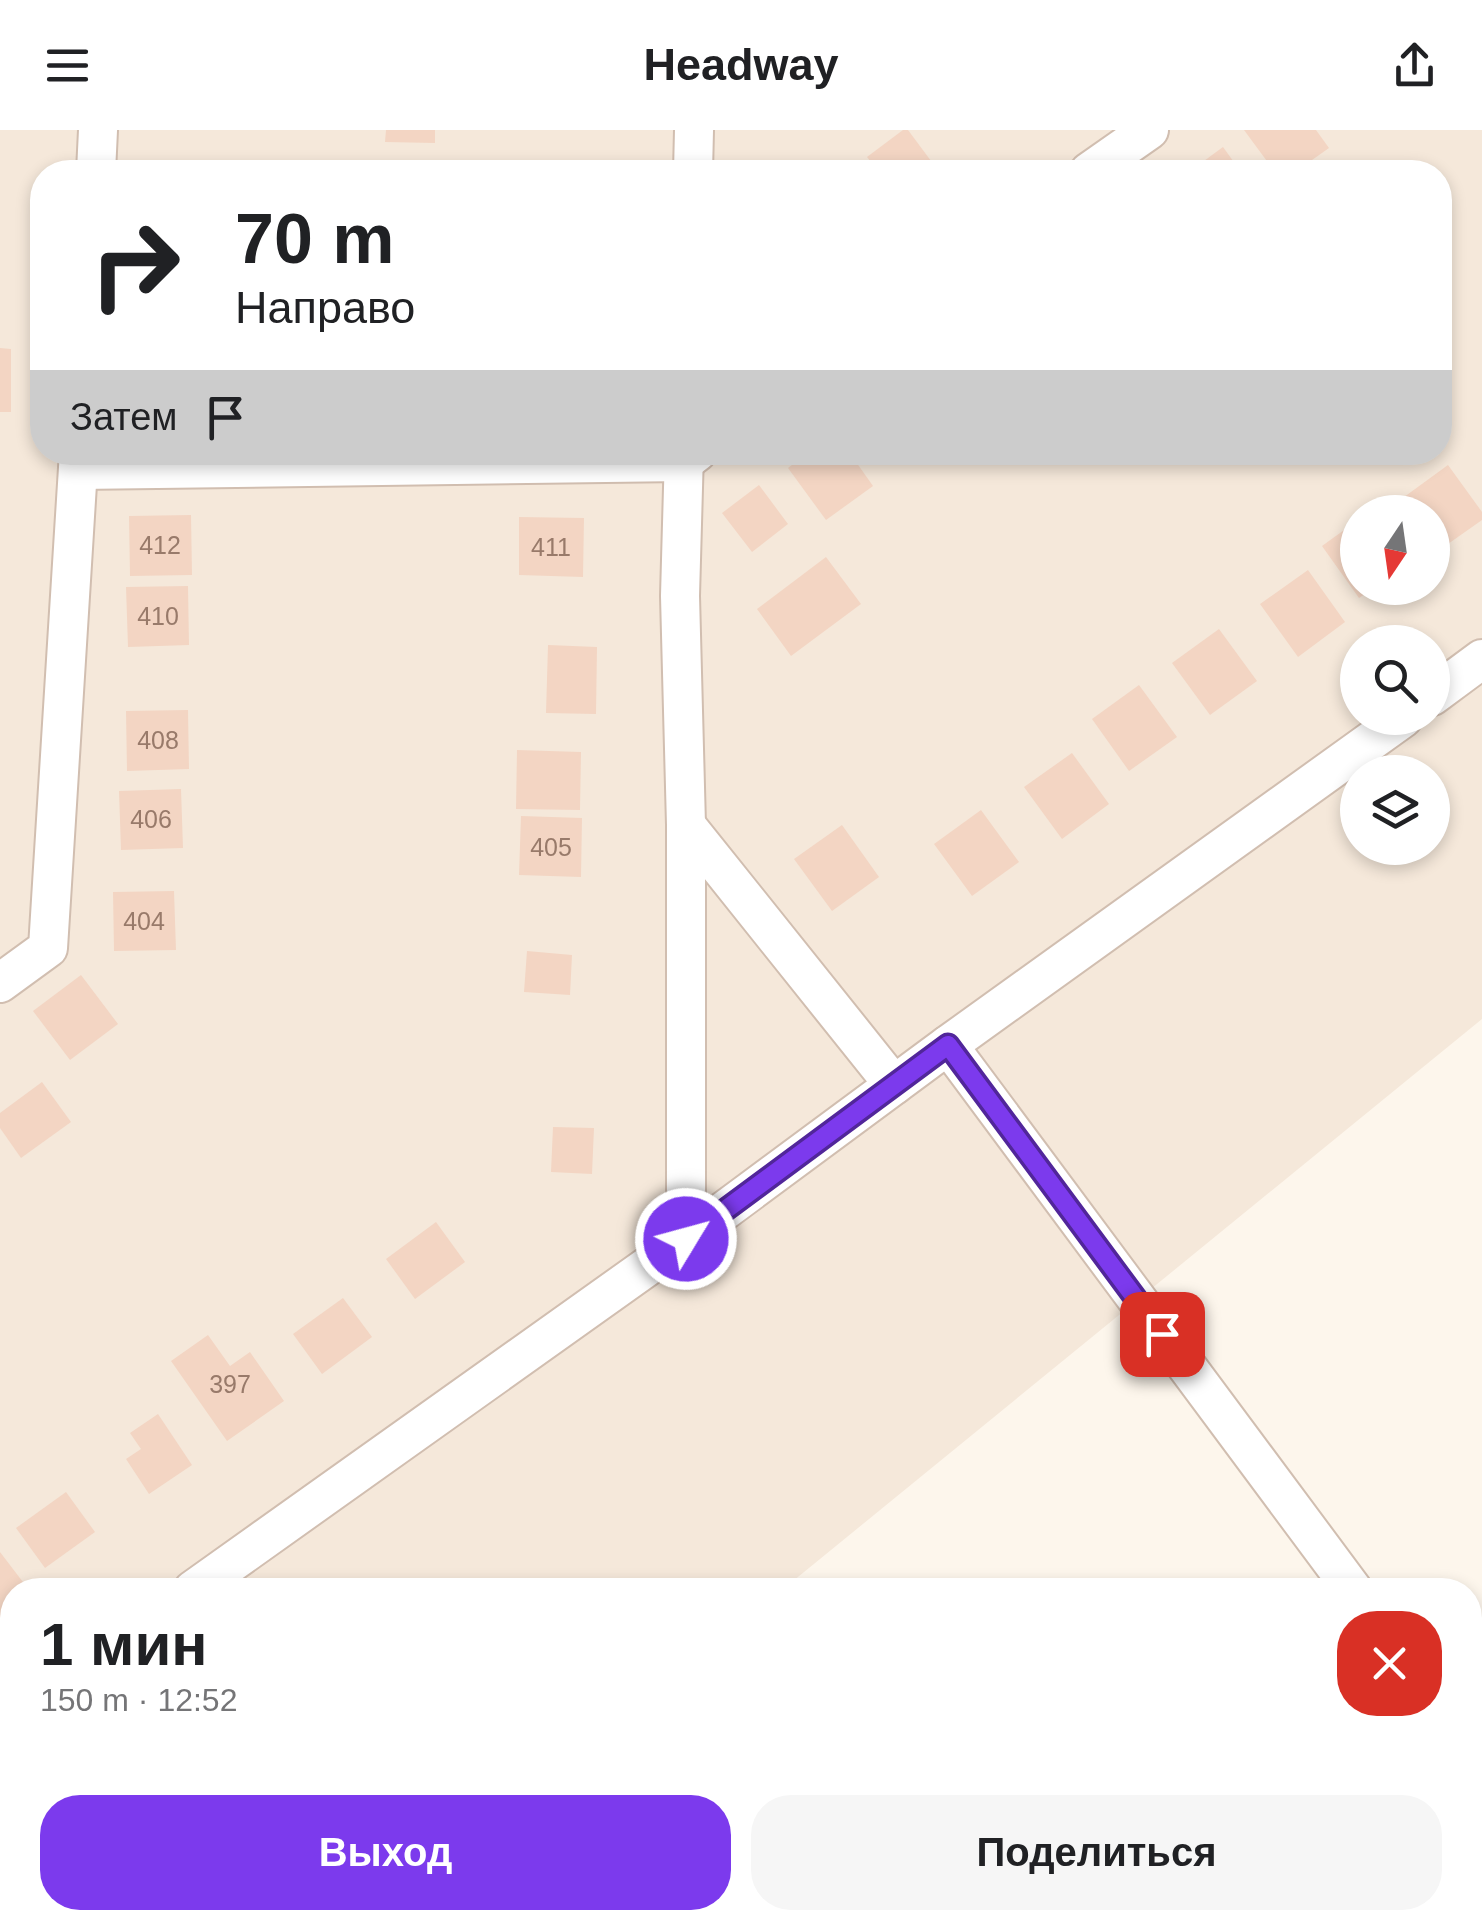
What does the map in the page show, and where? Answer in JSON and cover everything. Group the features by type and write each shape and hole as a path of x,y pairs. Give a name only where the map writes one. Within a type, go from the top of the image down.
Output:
{"street":[{"path":"97,160 98,130"},
{"path":"693,160 694,130"},
{"path":"1106,160 1148,130"},
{"path":"0,984 48,948 78,465"},
{"path":"686,1239 686,825 680,596 687,465"},
{"path":"1450,683 1482,659"},
{"path":"210,1578 686,1239 1379,735"},
{"path":"686,825 894,1085"},
{"path":"948,1045 1344,1578"}],"shaded area":[{"path":"0,130 1482,130 1482,1019 797,1578 0,1578"}],"building":[{"path":"386,130 435,130 435,143 385,142"},
{"path":"908,130 930,160 869,160 867,157"},
{"path":"1244,130 1316,130 1329,148 1312,160 1266,160"},
{"path":"1223,147 1232,160 1205,160"},
{"path":"0,348 11,349 11,412 0,412"},
{"path":"858,465 873,486 826,520 788,468"},
{"path":"1448,465 1482,512 1482,520 1450,543 1450,495 1407,495"},
{"path":"759,485 788,524 752,552 722,513"},
{"path":"191,515 192,575 130,576 129,516"},
{"path":"519,517 584,518 583,577 519,575"},
{"path":"1340,533 1340,571 1322,546"},
{"path":"826,557 861,604 791,656 757,609"},
{"path":"1308,570 1345,622 1298,657 1260,604"},
{"path":"188,586 189,645 128,647 126,587"},
{"path":"1219,629 1257,681 1210,715 1172,663"},
{"path":"548,645 597,647 596,714 546,713"},
{"path":"1139,685 1177,737 1129,771 1092,719"},
{"path":"188,710 189,769 127,771 126,711"},
{"path":"517,750 581,752 580,810 516,809"},
{"path":"1072,753 1109,804 1062,839 1024,787"},
{"path":"181,789 183,848 121,850 119,791"},
{"path":"981,810 1019,862 972,896 934,844"},
{"path":"521,816 582,818 581,877 519,875"},
{"path":"842,825 879,877 832,911 794,859"},
{"path":"174,891 176,950 114,951 113,892"},
{"path":"527,951 572,955 570,995 524,992"},
{"path":"81,975 118,1024 70,1060 33,1011"},
{"path":"42,1082 71,1122 21,1158 0,1128 0,1113"},
{"path":"553,1127 594,1128 592,1174 551,1172"},
{"path":"436,1222 465,1262 415,1299 386,1259"},
{"path":"343,1298 372,1337 322,1374 293,1334"},
{"path":"208,1335 230,1366 250,1352 284,1401 227,1441 171,1361"},
{"path":"158,1414 192,1465 149,1494 126,1459 141,1449 130,1433"},
{"path":"66,1492 95,1532 45,1568 16,1528"},
{"path":"0,1552 20,1578 0,1578"}],"route":[{"path":"686,1239 948,1045 1162,1334"}]}
